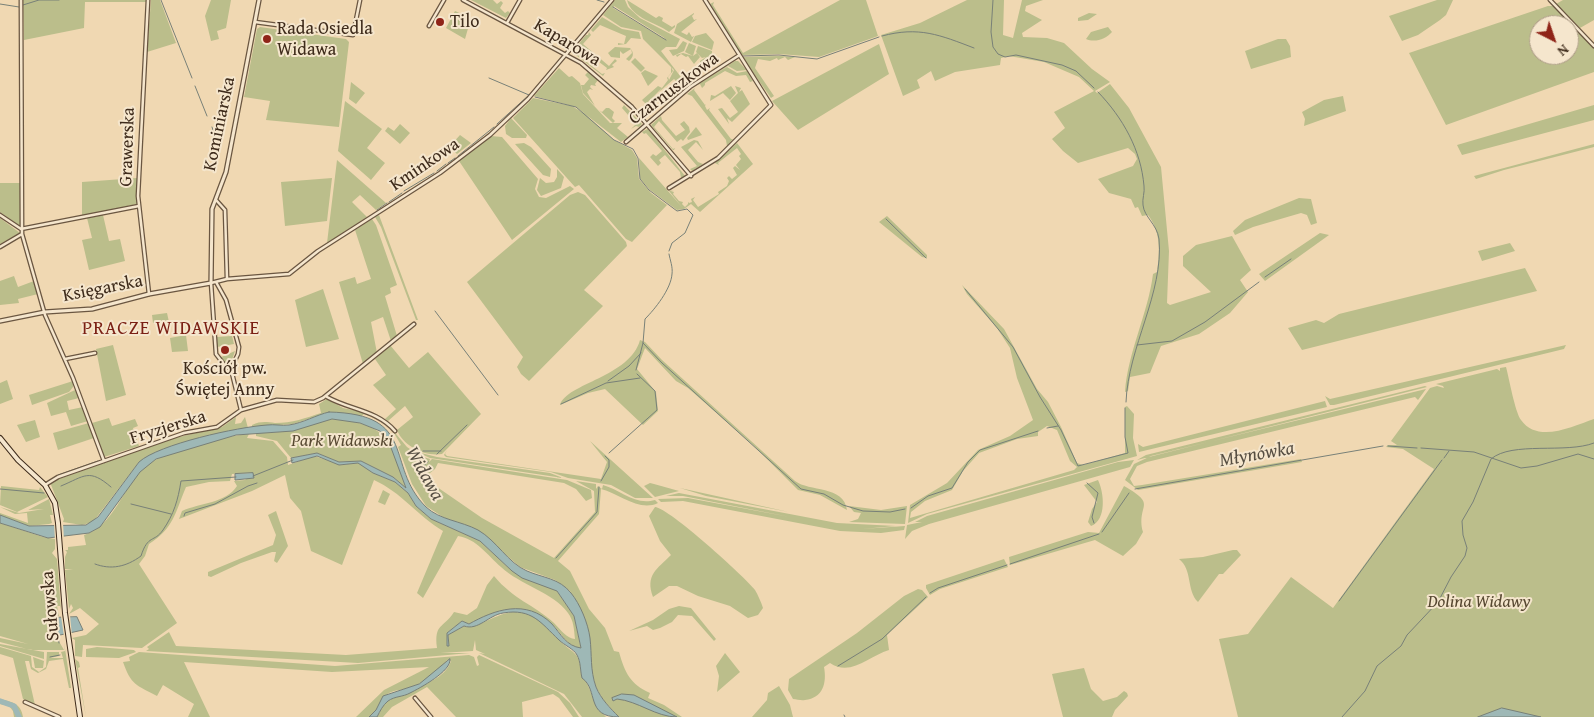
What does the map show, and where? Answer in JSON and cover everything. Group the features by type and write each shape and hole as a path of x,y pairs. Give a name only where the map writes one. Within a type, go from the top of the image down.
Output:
{"main road":[{"path":"0,438 18,460 45,485"},
{"name":"Sułowska","path":"45,485 55,503 70,660 80,717"}],"street":[{"path":"21,0 21,229 45,312 65,358 104,461"},
{"name":"Grawerska","path":"148,0 139,169 140,206 149,294"},
{"name":"Kominiarska","path":"211,283 211,221 214,199 226,172 259,0"},
{"path":"255,22 353,36 360,0"},
{"path":"429,26 444,0"},
{"name":"Kaparowa","path":"463,0 566,53 606,83 647,123 691,176"},
{"path":"507,23 520,0"},
{"name":"Kminkowa","path":"211,283 227,278 272,277 290,273 319,250 440,173 490,135 528,99 612,0"},
{"path":"669,188 691,176 728,149 769,108 770,103 748,66 738,56 705,0"},
{"path":"1550,0 1594,46"},
{"name":"Czarnuszkowa","path":"626,142 694,84 738,56"},
{"path":"214,199 225,210 227,278"},
{"path":"0,215 21,229 140,206"},
{"path":"0,247 22,234"},
{"path":"216,282 226,300 239,347 231,369 241,410"},
{"path":"211,283 215,351 226,367 231,369"},
{"name":"Księgarska","path":"0,321 45,312 92,309 149,294 211,283"},
{"path":"395,431 379,416 346,407 327,397 414,324"},
{"path":"65,358 95,353"},
{"name":"Fryzjerska","path":"45,485 52,480 184,433 217,427 241,410 281,399 314,402 327,397"},
{"path":"415,698 431,717"},
{"path":"25,702 59,717"}],"green space":[{"path":"23,0 147,0 146,2 85,2 84,28 24,40"},
{"path":"151,0 160,0 176,43 147,52"},
{"path":"211,0 231,0 226,28 217,31 219,39 211,41 205,16"},
{"path":"471,0 493,0 497,4 501,1 503,3 500,8 505,13 508,11 510,13 506,18"},
{"path":"615,0 625,0 628,7 640,18 680,39 676,47 666,47 661,51 687,85 676,93 674,91 683,83 680,85 674,79 659,92 668,80 667,78 671,73 671,67 643,39 641,31 621,27 603,15","holes":["614,6 663,37 666,40 613,8","671,67 674,70 669,80 668,77 673,71"]},
{"path":"627,0 656,18 659,16 663,18 662,21 672,27 675,25 675,27 669,32 639,16 634,12"},
{"path":"840,0 866,0 878,36 819,57 779,54 742,55 710,4 714,2 713,5 743,53"},
{"path":"967,0 1004,0 1003,35 1013,38 1022,0 1043,0 1026,6 1025,11 1042,20 1022,33 1023,37 1047,38 1064,43 1092,69 1110,82 1095,91 1097,93 1110,84 1129,108 1161,167 1169,251 1167,303 1170,305 1211,292 1183,266 1183,256 1196,245 1232,236 1251,270 1240,280 1248,292 1230,313 1199,334 1161,346 1150,373 1130,377 1128,391 1125,392 1130,362 1147,304 1153,274 1157,272 1158,242 1155,228 1148,215 1142,216 1138,207 1135,208 1131,199 1109,193 1098,179 1133,166 1137,159 1135,154 1128,148 1078,163 1063,151 1052,139 1065,128 1054,112 1094,91 1079,77 1044,62 1009,56 1001,58 1000,65 955,72 935,81 931,71 917,80 920,88 903,96 881,35 920,23"},
{"path":"1437,0 1453,0 1446,15 1418,35 1402,41 1389,16"},
{"path":"1563,0 1594,0 1594,20 1580,28 1579,15 1567,15 1556,4"},
{"path":"1548,6 1554,6 1563,15 1529,15 1529,65 1579,65 1579,32 1594,48 1594,72 1446,125 1409,53"},
{"path":"455,11 468,17 467,24 469,25 465,39 446,28"},
{"path":"694,13 692,16 694,20 697,19 681,32 687,35 689,32 692,37 694,36 691,42 674,33 677,24"},
{"path":"1089,13 1097,14 1088,20 1078,21 1078,18"},
{"path":"602,17 622,29 639,32 641,39 631,38 626,44 618,45 618,43 624,44 626,36 600,25 593,32 591,30"},
{"path":"260,27 346,39 349,42 339,127 266,120 270,101 244,97 257,29"},
{"path":"1108,27 1112,32 1104,38 1093,41 1086,39 1091,32"},
{"path":"589,32 591,35 583,44 609,66 615,59 617,61 612,65 614,67 606,70 607,68 578,46 574,52 602,74 605,73 603,76 572,52"},
{"path":"706,33 714,42 712,50 692,42 695,36"},
{"path":"1278,39 1286,39 1290,46 1291,57 1251,69 1245,51"},
{"path":"683,41 687,43 684,51 673,56 669,50 677,49"},
{"path":"689,43 696,46 693,56 685,52"},
{"path":"879,44 889,74 798,130 772,101"},
{"path":"698,46 712,51 712,57 705,59 701,64 700,61 706,57 702,58 696,52"},
{"path":"615,47 631,49 623,54 620,51 620,58 611,57 608,53"},
{"path":"631,49 633,54 629,61 626,59 632,53"},
{"path":"683,53 693,56 697,53 700,57 694,64 688,56 686,57 681,54 677,57 676,55"},
{"path":"779,56 795,57 788,60 785,57 778,60 777,58 770,61 758,59 755,68 774,96 771,98 742,57"},
{"path":"635,58 645,68 641,72 631,62"},
{"path":"735,61 738,61 747,70 737,71 728,66 709,78 727,67 737,73 747,71 753,81 750,82 746,75 736,76 725,71 705,83 702,88 700,84 697,85"},
{"path":"559,68 569,77 572,76 580,83 583,94 610,123 622,123 617,128 628,137 621,142 576,107 534,96"},
{"path":"645,70 658,76 648,86 641,73"},
{"path":"588,72 598,80 595,84 596,86 591,85 590,87 593,90 590,89 587,92 595,106 583,93 581,85 584,85 589,79 585,75"},
{"path":"351,82 365,93 356,104 349,99"},
{"path":"658,86 662,88 648,102 654,108 658,105 660,107 653,111 642,100"},
{"path":"731,86 736,93 730,100 723,93 710,101 711,95 715,96"},
{"path":"735,86 741,88 739,92 742,90 750,104 732,122 727,118 729,124 718,109 722,108 730,118 738,112 730,101 738,93"},
{"path":"695,88 694,90 706,104 707,110 710,108 709,110 731,139 733,139 727,146 726,140 692,96 687,94"},
{"path":"1343,96 1346,111 1304,126 1305,119 1302,112 1324,100"},
{"path":"533,98 572,106 585,114 614,140 632,150 637,158 639,179 651,193 667,205 632,242 626,239 579,185 575,187 513,118"},
{"path":"345,101 382,129 367,148 385,163 371,180 338,151"},
{"path":"624,105 642,124 639,127 636,126 631,129 636,124 622,108"},
{"path":"1594,105 1594,120 1462,155 1457,145"},
{"path":"606,108 614,112 612,118 615,121 613,123 599,110 602,112"},
{"path":"661,116 662,120 676,136 685,130 680,124 684,121 689,127 690,132 683,141 681,139 677,142 659,121 654,127 673,149 675,148 674,150 673,150 651,125"},
{"path":"511,118 527,135 526,138 512,138 506,134 505,126"},
{"path":"400,124 410,133 400,144 385,131 388,127 394,131"},
{"path":"696,127 702,135 688,140 687,138"},
{"path":"649,128 687,172 653,135 685,176 681,178 680,172 665,155 659,160 661,163 658,166 650,157 653,154 656,156 662,151 646,133 642,132"},
{"path":"460,135 471,143 457,154 449,147"},
{"path":"491,136 502,137 538,179 535,189 539,197 546,198 570,186 574,189 512,240 459,161"},
{"path":"694,140 698,141 703,150 696,142 688,150 698,162 703,164 692,171 690,169 697,166 681,147"},
{"path":"524,143 531,147 551,169 550,177 543,175 515,144"},
{"path":"737,143 753,164 700,212 691,204 684,209 677,210 650,190 640,179 639,158 682,207 669,191 674,190 671,191 674,192 673,194 679,201 683,202 682,204 685,207 695,197 693,200 698,207 719,194 718,192 727,186 729,181 727,178 729,176 732,179 737,175 733,168 735,166 740,170 736,165 741,159 739,156 741,154 737,148 718,163 719,165 715,163"},
{"path":"1594,144 1594,147 1476,179 1474,176"},
{"path":"337,160 386,203 376,210 360,195 352,202 367,217 327,243"},
{"path":"557,169 564,177 561,188 541,196 537,190 540,178 546,183 554,182 557,177"},
{"path":"137,178 137,204 82,216 82,182"},
{"path":"332,178 327,221 285,226 281,182"},
{"path":"0,183 20,183 20,226 0,212"},
{"path":"578,192 585,195 626,242 627,246 584,290 603,306 529,381 521,374 517,367 523,357 467,282 570,195"},
{"path":"1299,198 1311,199 1317,223 1311,225 1307,215 1301,213 1253,227 1235,235 1233,231 1245,220"},
{"path":"103,215 109,241 120,239 125,261 89,270 82,240 92,238 87,218"},
{"path":"379,215 418,320 416,320 381,227 375,217"},
{"path":"887,216 927,255 927,258 922,257 879,222"},
{"path":"0,218 20,233 0,244"},
{"path":"372,219 376,225 397,285 390,288 391,293 385,296 397,336 391,341 383,317 371,322 377,353 363,364 339,282 355,277 357,284 371,279 355,230"},
{"path":"1320,233 1329,235 1265,281 1259,274"},
{"path":"1510,243 1515,251 1482,261 1478,251"},
{"path":"1525,268 1537,291 1302,350 1288,328 1316,320 1324,323 1339,314"},
{"path":"14,276 18,287 34,281 38,294 18,299 19,303 0,305 0,281"},
{"path":"962,285 1004,329 1037,389 1048,402 1077,463 1083,465 1125,453 1125,407 1127,406 1134,414 1133,438 1137,456 927,514 908,523 910,505 947,483 978,450 1010,436 1033,420 1017,378 1010,348 997,328 967,294","holes":["1047,426 1057,430 1070,461 1077,467 1074,470 910,518 911,512 925,501 952,490 963,471 979,453 1017,439 1038,436 1038,432"]},
{"path":"323,289 339,339 306,347 295,300"},
{"path":"167,313 169,322 153,323 152,315"},
{"path":"186,335 188,351 172,352 170,338"},
{"path":"232,336 234,344 217,347 217,337"},
{"path":"640,340 645,342 662,360 795,481 840,496 847,510 820,495 798,490 754,446 688,388 676,381 645,348 637,369 656,392 658,411 643,425 605,389 588,393 560,405 565,397 574,391 624,363 634,353"},
{"path":"113,345 126,395 106,401 96,349"},
{"path":"390,345 409,368 428,352 481,414 442,454 429,454 415,449 400,436 397,430 413,417 405,406 388,421 385,419 396,409 373,385 386,375 375,359"},
{"path":"1566,345 1564,349 1334,405 1330,405 1325,396 1330,399"},
{"path":"235,351 231,363 226,366 219,358"},
{"name":"Dolina Widawy","path":"1506,367 1519,416 1528,427 1537,431 1556,431 1594,419 1594,717 1238,717 1219,639 1248,634 1291,577 1333,608 1434,469 1403,449 1386,447 1388,445 1397,445 1391,441 1430,388 1437,386 1444,388 1436,384 1497,369 1500,371 1500,368"},
{"path":"7,380 13,399 0,404 0,383"},
{"path":"73,381 73,387 69,392 32,405 29,395"},
{"path":"1427,387 1137,460 1146,455"},
{"path":"1426,389 1418,400 1415,397 1147,462 1137,466 1130,479 1134,486 1301,459 1302,462 1138,490 1125,480 1134,464 1151,456"},
{"path":"75,390 79,398 67,401 69,410 83,407 88,421 71,426 66,412 51,416 47,403"},
{"path":"327,399 343,408 368,413 378,419 364,414 361,417 330,412 293,424 252,427 252,425 258,423 287,422 321,413 319,404"},
{"path":"1325,401 1327,407 1139,452 1138,444 1143,447"},
{"path":"236,417 235,424 241,423 245,417 248,428 178,445 139,462 93,522 82,525 63,522 64,519 50,482 175,438 222,427"},
{"path":"109,418 112,426 135,419 138,426 133,428 139,446 104,457 92,423"},
{"name":"Park Widawski","path":"332,419 365,425 376,430 384,437 391,446 407,489 393,477 361,461 339,462 317,453 291,458 277,441 256,436 256,433 279,432"},
{"path":"35,420 40,437 26,442 17,425"},
{"path":"89,423 94,438 58,450 53,433"},
{"path":"391,428 407,447 420,456 430,459 429,462 432,459 567,480 591,490 592,498 586,501 576,489 564,483 438,463 435,469 424,478 482,518 554,558 595,512 594,491 576,481 596,484 596,489 598,486 602,489 603,485 610,487 628,497 641,501 655,500 658,503 651,505 637,504 601,489 599,514 558,561 570,571 589,609 605,628 614,651 619,652 629,677 643,690 650,693 648,698 664,705 682,717 619,717 603,700 596,687 591,671 588,631 584,617 570,591 555,580 520,567 477,530 446,519 426,506 412,484 398,447 401,445"},
{"path":"249,434 247,438 273,441 287,457 288,465 314,456 342,465 358,462 373,473 395,482 408,493 416,506 431,519 480,541 512,571 557,591 574,616 581,649 568,642 552,624 541,616 531,611 520,609 500,611 469,624 462,621 447,633 449,646 448,635 464,626 479,624 509,612 530,613 541,620 578,657 581,674 601,712 606,717 582,717 564,694 479,653 485,654 476,650 475,640 473,651 440,653 470,653 358,663 146,651 149,649 147,647 169,632 176,646 346,655 437,648 436,640 440,627 454,612 467,615 477,608 487,585 494,576 509,591 554,623 566,636 575,639 571,619 562,606 554,599 517,579 471,540 458,536 423,598 417,593 443,531 393,491 374,480 342,565 311,551 301,511 290,498 285,475 252,491 179,519 182,511 226,496 237,486 234,481 245,480 252,473 232,474 230,481 209,482 186,487 169,526 149,544 145,556 139,564 177,623 142,648 83,645 82,657 75,656 75,640 72,638 86,635 99,624 80,608 69,614 73,608 71,604 69,609 65,570 73,569 65,569 67,552 65,550 68,550 68,547 86,545 84,535 94,530 111,515 144,467 178,451 225,438"},
{"path":"590,441 653,498 635,498 611,485 568,478 551,472 446,457 444,455 447,450 445,454 447,456 601,479 607,462"},
{"path":"417,452 437,457 550,473 563,478 430,458"},
{"path":"1134,460 1130,467 929,524 912,531 905,539 907,525 922,522 915,522 927,516 1118,462"},
{"path":"1098,480 1103,498 1102,512 1100,518 1091,526 1088,522 1092,509 1097,502 1084,485"},
{"path":"650,483 679,491 655,497 644,486"},
{"path":"1,486 39,490 40,487 48,497 17,512 0,505"},
{"path":"1124,486 1141,498 1144,506 1142,515 1143,532 1136,544 1123,556 1095,540 1010,565 1009,557 1088,532 1099,533"},
{"path":"680,488 789,512 706,496"},
{"path":"383,490 390,494 385,505 378,502"},
{"path":"679,493 837,523 896,526 862,529 905,526 904,530 881,533 840,531 683,501 661,502 658,499 688,498 790,517 683,496 666,496"},
{"path":"49,499 53,515 50,515 52,523 49,524 29,526 0,515 0,513 28,523 27,513 15,514 0,507 19,513 44,509 28,510"},
{"path":"849,506 881,510 907,506 905,524 849,522 858,519 861,513 854,512"},
{"path":"655,507 663,510 690,530 723,558 755,590 763,608 758,615 748,618 730,606 698,596 677,586 669,586 653,597 650,583 651,578 671,555 660,541 649,516"},
{"path":"276,511 288,546 277,563 274,561 276,552 272,552 241,563 211,577 208,576 208,572 273,545 276,535 268,515"},
{"path":"0,523 55,539 55,549 52,553 57,559 61,610 60,606 57,606 59,616 46,612 48,637 57,638 64,650 31,650 0,642 0,638 28,644 0,636"},
{"path":"1237,550 1241,555 1223,574 1219,574 1198,602 1192,592 1186,569 1179,559 1203,557"},
{"path":"1004,559 1008,567 940,589 930,595 926,588 926,585"},
{"path":"918,589 922,590 928,597 887,635 889,650 853,667 838,667 830,663 824,667 825,679 820,693 811,699 793,699 788,690 789,679 857,633 904,596"},
{"path":"679,606 691,608 716,639 714,641 692,616 678,615 672,622 653,630 647,626 629,631 653,620 669,609"},
{"path":"64,642 71,688 69,688 63,659 49,661 46,669 38,673 31,669 29,661 25,661 35,705 23,699 13,658 0,654 0,647 31,656 32,667 39,672 46,667 47,652 59,652 59,656 50,658 63,658 61,652 65,651"},
{"path":"0,644 44,652 44,659 0,646"},
{"path":"97,647 134,650 136,652 119,658 86,657 86,649"},
{"path":"139,652 335,666 469,655 474,657 477,666 479,665 477,657 479,655 558,692 570,703 579,717 573,717 559,698 553,694 522,702 523,717 456,717 427,687 392,707 383,717 377,717 388,701 440,676 447,669 451,661 447,660 437,672 422,682 413,687 389,693 369,717 356,717 384,690 429,667 332,672 184,662 210,717 188,717 194,704 163,685 157,696 135,684 123,662 130,661 129,657"},
{"path":"725,653 740,672 717,692 719,676 716,666"},
{"path":"33,657 44,661 43,668 35,668"},
{"path":"75,659 79,662 80,667 78,668 86,717"},
{"path":"1084,668 1091,689 1103,701 1117,697 1124,691 1127,693 1128,696 1115,710 1112,717 1063,717 1052,674"},
{"path":"779,686 790,705 793,717 752,717 767,700 768,693"},
{"path":"0,699 12,702 18,706 23,717 14,717 13,711 9,706 0,704"}],"water":[{"path":"329,412 357,415 376,422 388,432 396,444 413,491 426,507 444,518 478,530 514,563 527,571 556,581 571,593 583,614 587,626 596,687 609,707 619,717 601,713 594,702 587,683 582,678 576,653 529,615 513,612 503,613 479,625 464,626 448,635 449,646 447,646 447,633 462,621 469,624 499,611 521,609 532,611 542,616 571,645 581,648 574,616 557,591 522,578 480,541 431,519 416,506 408,493 395,482 373,473 358,463 339,465 317,456 292,463 291,458 317,453 339,462 361,461 393,477 406,488 390,445 380,431 360,423 332,419 293,431 236,435 156,459 140,472 100,527 89,533 48,538 0,523 0,515 29,526 86,525 98,517 139,462 149,455 181,443 219,433 254,426 294,424"},
{"path":"253,473 254,478 235,480 235,474"},
{"path":"77,617 83,630 60,635 49,634 49,618"},
{"path":"450,659 446,669 441,674 407,694 391,699 383,706 377,717 369,717 376,710 383,696 419,684"},
{"path":"622,694 634,695 677,717 662,714 625,700 617,699 613,701 612,698"},
{"path":"1502,708 1541,717 1478,717"}],"pier":[{"path":"54,523 63,523 64,540 55,541"},
{"path":"70,615 72,636 64,637 61,616"}],"waterway":[{"path":"23,5 39,0 59,0"},
{"path":"161,0 192,78"},
{"path":"597,0 604,2"},
{"path":"993,0 991,32 993,47 998,54 1005,57 1016,55 1062,65 1076,71 1094,88"},
{"path":"0,4 19,7"},
{"path":"613,7 666,40"},
{"path":"882,36 907,32 929,33 974,48"},
{"path":"743,56 779,55 817,59 879,37"},
{"path":"489,78 529,95 497,124"},
{"path":"195,86 207,116"},
{"path":"1098,92 1123,124 1135,147 1142,173 1144,209 1156,229 1159,239 1156,280 1128,381 1126,402"},
{"path":"535,97 576,107 614,140 633,149 638,158 640,179 649,190 677,211 687,209 693,215 685,233 672,243 669,251"},
{"path":"212,127 219,149"},
{"path":"458,156 494,127"},
{"path":"448,163 455,158"},
{"path":"437,171 446,164"},
{"path":"404,191 434,173"},
{"path":"389,202 402,193"},
{"path":"377,210 387,203"},
{"path":"886,219 926,258"},
{"path":"636,370 643,343 645,319 662,298 671,280 672,269 669,254"},
{"path":"1265,277 1291,259"},
{"path":"1137,345 1172,341 1205,322 1259,282"},
{"path":"965,289 1013,347 1040,397 1061,430 1078,466 1128,453 1125,437 1125,408"},
{"path":"435,311 498,395"},
{"path":"643,343 662,363 801,489 824,494 843,505 863,511 890,512 905,509"},
{"path":"608,381 629,366 641,353"},
{"path":"609,453 657,410 655,391 637,374"},
{"path":"561,404 606,383 640,378"},
{"path":"437,454 467,425"},
{"path":"1047,428 1058,426"},
{"path":"911,508 928,496 952,488 968,462 980,450 1038,431"},
{"path":"1342,717 1365,691 1377,666 1401,646 1407,635 1438,602 1465,556 1467,548 1463,535 1462,521 1473,502 1491,459 1512,450 1569,448 1594,443"},
{"name":"Młynówka","path":"1135,489 1383,446"},
{"name":"Młynówka","path":"1388,446 1417,448"},
{"name":"Młynówka","path":"1421,448 1474,452 1521,468 1537,466 1578,454 1594,459"},
{"name":"Widawa","path":"423,451 441,451"},
{"path":"1444,458 1449,451"},
{"path":"601,481 609,467 609,460 605,456"},
{"path":"253,476 293,460"},
{"path":"1339,601 1442,460"},
{"path":"58,475 98,461"},
{"name":"Widawa","path":"418,471 428,462"},
{"path":"61,486 82,477 92,476 104,481 111,487"},
{"path":"95,564 113,567 130,563 141,556 146,544 160,534 170,518 177,501 181,481 236,477"},
{"path":"184,516 185,513 215,504 257,483"},
{"path":"1087,483 1098,493 1092,517 1094,523"},
{"path":"556,558 597,512 599,487"},
{"path":"0,489 44,493"},
{"name":"Młynówka","path":"1102,532 1129,493"},
{"path":"131,504 171,514"},
{"name":"Młynówka","path":"1010,564 1099,534"},
{"name":"Młynówka","path":"930,593 938,588 1007,565"},
{"name":"Młynówka","path":"838,666 882,639 926,597"},
{"path":"58,635 59,643"},
{"path":"50,657 60,655"},
{"path":"0,701 14,706 19,717"}],"place":[{"name":"Tilo","path":"440,22"},
{"name":"Rada Osiedla Widawa","path":"267,39"},
{"name":"Kościół pw. Świętej Anny","path":"225,350"}],"district":[{"name":"PRACZE WIDAWSKIE","path":"171,329"}]}
